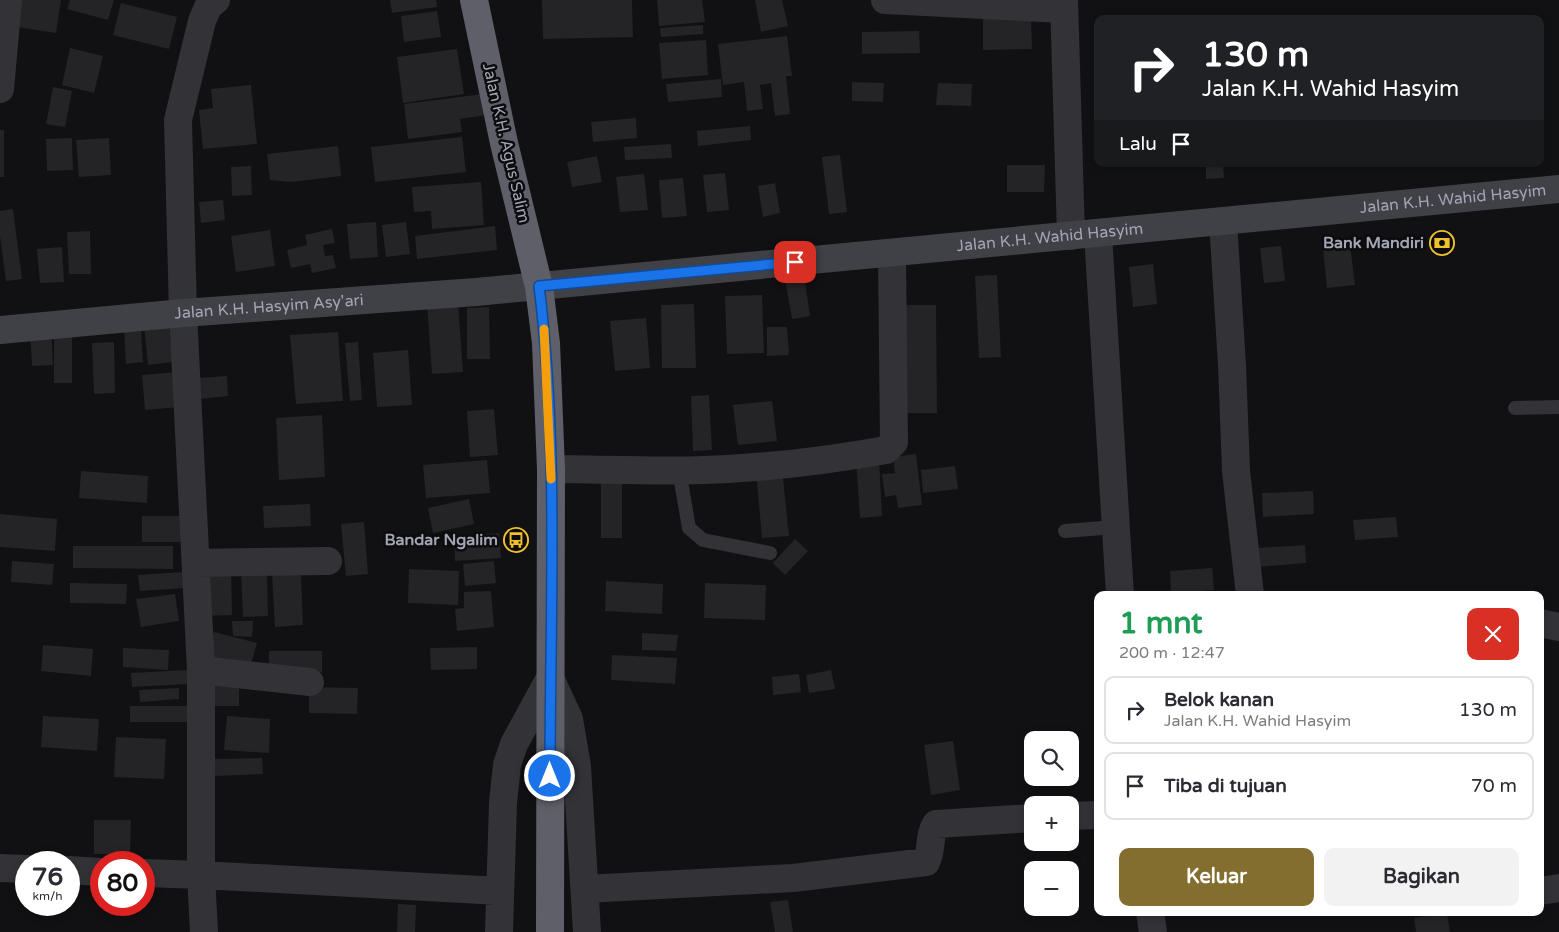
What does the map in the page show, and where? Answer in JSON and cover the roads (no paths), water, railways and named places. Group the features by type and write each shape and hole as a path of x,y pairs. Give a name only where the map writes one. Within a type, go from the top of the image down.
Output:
{"highway":[{"name":"Jalan K.H. Agus Salim","path":"474,0 504,143 539,286 546,343 551,469 550,932"}],"main road":[{"name":"Jalan K.H. Wahid Hasyim","path":"539,286 1559,189"},
{"name":"Jalan K.H. Hasyim Asy'ari","path":"0,330 183,313 539,286"}],"street":[{"path":"0,89 8,0"},
{"path":"204,932 201,875 201,670 183,313 178,120 202,21 208,8 216,0"},
{"path":"886,0 1064,5 1071,236"},
{"path":"1223,222 1232,365 1236,472 1248,591"},
{"path":"1098,234 1120,591"},
{"path":"551,469 679,470 752,468 828,460 886,450 892,447 894,442 892,253"},
{"path":"196,563 328,561"},
{"path":"1544,624 1559,627"},
{"path":"201,670 310,682"},
{"path":"550,678 569,719 578,766 587,932"},
{"path":"499,932 507,765 514,744 550,678"},
{"path":"1079,815 1094,814"},
{"path":"585,889 793,878 926,862 930,854 931,831 936,824 1024,818"},
{"path":"0,868 15,869"},
{"path":"155,873 500,891"},
{"path":"1544,890 1559,888"},
{"path":"1151,916 1154,932"}],"lane":[{"path":"1514,408 1559,407"},
{"path":"679,470 689,528 696,535 703,540 770,553"},
{"path":"1066,531 1115,528"}],"place":[{"name":"Bank Mandiri","path":"1442,243"},
{"name":"Bandar Ngalim","path":"516,540"}]}
